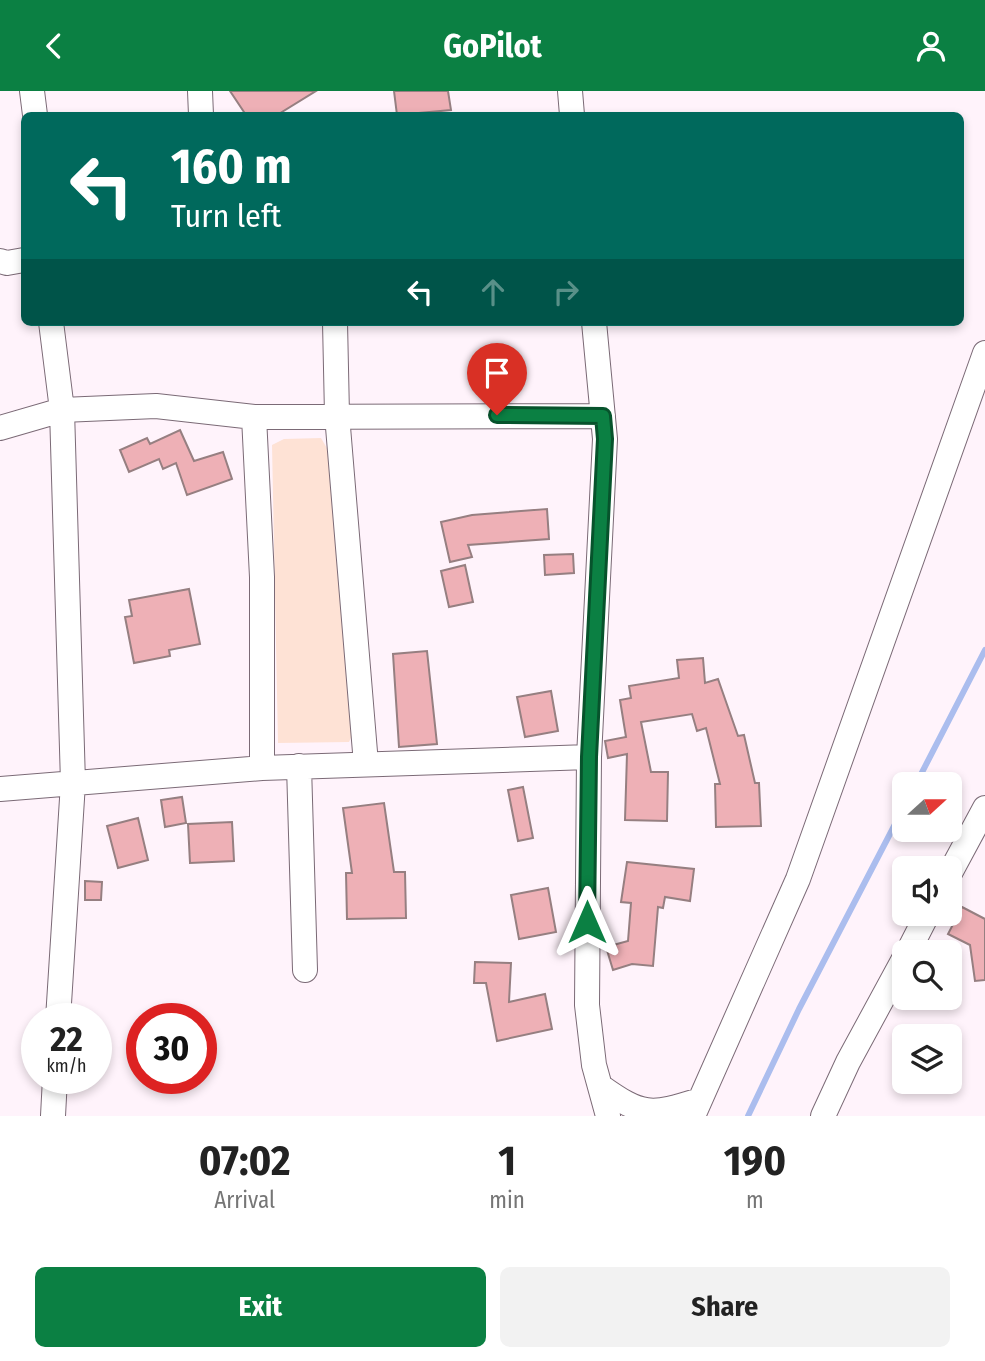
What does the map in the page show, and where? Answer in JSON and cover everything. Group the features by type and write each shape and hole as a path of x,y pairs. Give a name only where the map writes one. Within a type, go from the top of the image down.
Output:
{"street":[{"path":"32,91 35,112"},
{"path":"200,91 201,112"},
{"path":"570,91 572,112"},
{"path":"0,261 21,260"},
{"path":"52,326 62,410 73,783 59,1003"},
{"path":"335,326 337,415 366,764"},
{"path":"594,326 605,439 589,757 587,1005 594,1065 608,1116"},
{"path":"600,1086 634,1110 653,1112 696,1108 798,879 985,353"},
{"path":"0,428 62,410 156,406 254,417 603,416"},
{"path":"254,417 262,577 262,768"},
{"path":"0,789 262,768 589,757"},
{"path":"299,767 305,970"},
{"path":"959,856 985,808"},
{"path":"823,1116 848,1062 892,981"},
{"path":"53,1116 54,1094"}],"shaded area":[{"path":"321,438 328,450 354,731 349,742 278,743 272,445 284,439"}],"building":[{"path":"230,91 316,91 282,112 244,112"},
{"path":"394,91 448,91 451,110 397,112"},
{"path":"180,430 194,461 223,452 232,479 187,495 176,463 163,469 159,459 129,472 120,450 147,438 150,444"},
{"path":"547,509 549,539 468,545 472,557 450,562 441,522 472,515"},
{"path":"573,554 574,573 545,575 544,555"},
{"path":"465,565 473,602 449,607 441,571"},
{"path":"189,589 200,644 169,650 170,656 134,663 125,617 132,616 129,600"},
{"path":"427,651 437,744 399,747 393,654"},
{"path":"703,658 705,683 718,679 738,736 744,735 755,783 759,783 761,826 716,827 715,784 720,784 706,728 697,731 692,714 641,722 651,772 668,772 667,821 625,820 627,754 608,758 605,741 626,737 620,700 631,698 629,686 679,678 677,660"},
{"path":"551,691 558,731 525,737 517,697"},
{"path":"523,787 533,838 518,841 508,790"},
{"path":"182,797 186,823 165,827 161,800"},
{"path":"384,803 394,872 405,872 406,918 347,919 346,873 352,873 343,808"},
{"path":"138,818 148,860 118,868 107,826"},
{"path":"232,822 234,861 190,863 188,824"},
{"path":"627,862 694,869 690,901 665,897 663,908 658,907 653,966 632,964 613,970 606,947 628,941 631,903 621,902"},
{"path":"85,881 102,882 101,900 85,900"},
{"path":"548,888 556,932 519,939 511,895"},
{"path":"962,907 985,919 985,980 975,981 970,945 948,934 952,926 962,926"},
{"path":"475,962 511,963 509,1002 545,994 552,1029 497,1041 486,983 474,983"}],"waterway":[{"path":"922,772 985,650"},
{"path":"748,1116 799,1009 892,830"}],"route":[{"path":"497,415 603,416 605,439 589,757 587,922"}]}
